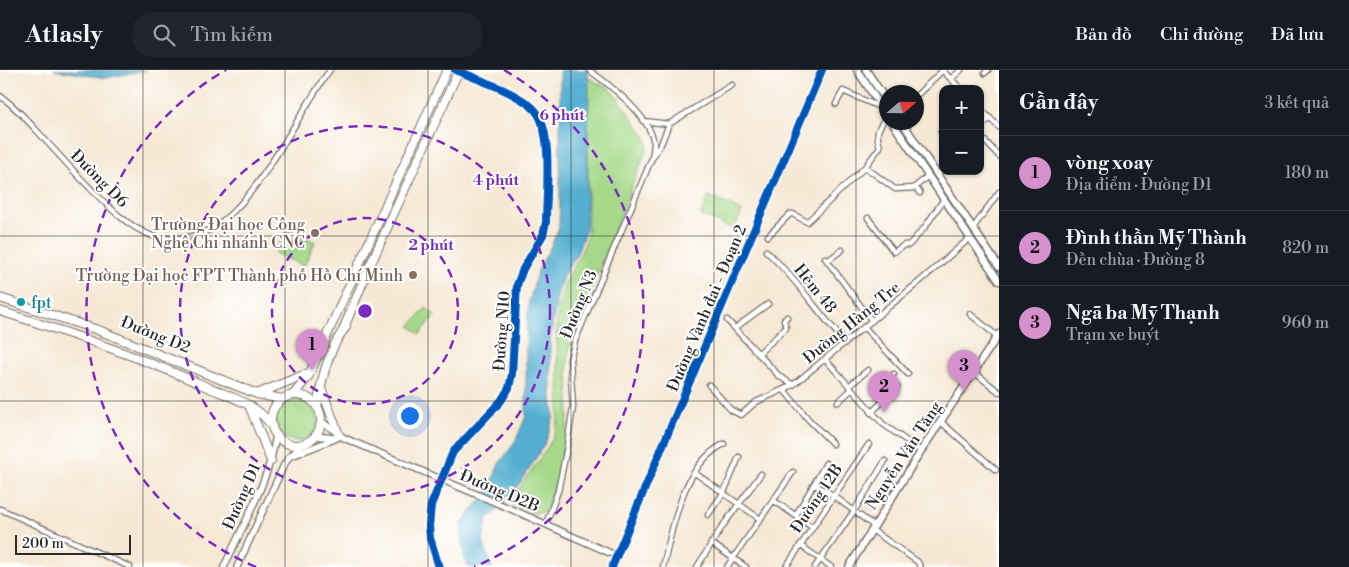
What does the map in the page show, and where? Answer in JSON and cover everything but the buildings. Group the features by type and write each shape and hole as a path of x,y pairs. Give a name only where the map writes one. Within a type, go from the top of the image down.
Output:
{"main road":[{"path":"257,394 307,375 308,377 447,70"},
{"path":"317,407 307,398 293,395 282,399 273,411 271,419 274,430 286,443 292,445 306,443 318,432 321,421 317,407 320,386 330,356 457,70"},
{"path":"857,70 879,104"},
{"path":"866,70 879,90"},
{"path":"897,130 999,281"},
{"path":"907,130 999,267"},
{"path":"389,199 398,203"},
{"path":"970,238 973,228"},
{"name":"Đường D2","path":"0,297 98,330 257,394 282,399"},
{"path":"293,395 307,375 335,313 340,309"},
{"name":"Đường D2","path":"0,313 80,336 174,372 249,405 262,413 274,430"},
{"path":"69,333 72,322"},
{"name":"Nguyễn Văn Tăng","path":"853,566 873,528 921,451 998,335"},
{"path":"320,386 340,437"},
{"path":"249,405 271,461"}],"street":[{"name":"Đường D6","path":"0,96 21,114 114,212 133,226 152,235 168,239 202,233 218,224 240,205 267,168 330,70"},
{"name":"Đường N10","path":"439,567 430,538 429,526 432,504 453,452 501,401 509,388 512,374 517,285 523,269 543,235 546,222 547,139 540,117 522,99 457,70"},
{"name":"Đường Vành đai - Đoạn 2","path":"617,556 822,70"},
{"path":"924,88 942,70 957,85"},
{"path":"951,79 961,70"},
{"name":"Đường N3","path":"592,71 620,92 643,120 652,136 654,144 652,158"},
{"path":"643,120 669,124 732,85"},
{"path":"836,104 843,91 879,110"},
{"path":"984,113 999,127"},
{"path":"984,123 990,118"},
{"name":"Đường N3","path":"546,524 558,491 566,452 573,406 570,360 575,341 652,158 661,144 669,124"},
{"path":"768,236 790,214 794,214 807,222 865,167 880,147 877,137 879,127"},
{"path":"984,141 999,156"},
{"path":"865,167 894,189 916,188 928,176"},
{"path":"916,188 920,193"},
{"path":"973,228 999,192"},
{"path":"868,218 894,252 904,245 909,245 925,227 944,198"},
{"name":"Đường Hàng Tre","path":"709,385 731,410 741,415 756,402 793,385 920,282 970,238"},
{"path":"842,250 826,259 872,321"},
{"name":"Hẻm 48","path":"766,251 791,275 827,322 846,343"},
{"path":"735,328 768,304"},
{"path":"970,314 998,335"},
{"path":"758,354 786,328 784,320 787,317"},
{"path":"727,320 779,376 793,385"},
{"path":"864,327 908,374"},
{"path":"825,359 883,424 921,451"},
{"path":"838,402 850,387 868,370"},
{"path":"974,372 999,392"},
{"path":"872,413 897,387 890,377 894,374"},
{"path":"784,390 808,420 833,444"},
{"name":"Đường D2B","path":"321,421 340,437 617,556"},
{"path":"941,422 996,470"},
{"name":"Đường D1","path":"224,567 271,461 274,430"},
{"name":"Đường D2B","path":"315,436 340,437"},
{"path":"289,457 340,437"},
{"name":"Đường D1","path":"237,567 281,470 289,457 306,443"},
{"path":"663,567 681,499 700,464 724,444"},
{"name":"Đường 12B","path":"786,567 869,444"},
{"path":"708,515 724,492 739,457"},
{"path":"815,567 885,461"},
{"path":"796,515 826,463"},
{"path":"727,567 793,472"},
{"path":"695,473 739,502 760,519"},
{"path":"697,567 739,502 760,474"},
{"path":"814,484 854,510 873,528 918,562 920,567"},
{"path":"773,500 812,527"},
{"path":"0,509 130,567"},
{"path":"712,543 746,567"},
{"path":"800,545 831,567"},
{"path":"612,567 617,556"}],"green space":[{"path":"588,78 610,89 646,138 648,146 571,340 568,364 569,405 561,460 549,504 544,512 532,513 511,504 524,481 547,448 557,426 559,410 558,312 561,296 583,247 588,230"},
{"path":"709,196 742,211 734,230 701,215"},
{"path":"286,229 315,242 304,266 275,253"},
{"path":"426,308 435,315 420,334 410,326"},
{"path":"297,399 312,405 318,420 312,435 297,441 282,435 276,420 282,405"}],"water":[{"path":"54,70 147,70 106,78"},
{"path":"560,70 588,70 589,90 586,229 577,254 563,276 557,297 550,340 554,416 546,441 533,463 510,498 487,520 483,542 492,567 469,567 464,557 461,525 489,489 499,464 515,442 526,416 526,341 529,302 537,272 559,227"}],"cycle path":[{"path":"439,567 430,538 431,505 453,452 501,401 509,388 512,374 517,285 523,269 543,235 546,222 548,163 544,131 540,118 534,109 508,92 455,70"},
{"path":"612,567 822,70"}],"place":[{"name":"Trường Đại học Công Nghệ Chi nhánh CNC","path":"315,233"},
{"name":"Trường Đại học FPT Thành phố Hồ Chí Minh","path":"413,275"},
{"name":"fpt","path":"21,302"},
{"name":"vòng xoay","path":"312,370"},
{"name":"Ngã ba Mỹ Thạnh","path":"964,391"},
{"name":"Đình thần Mỹ Thành","path":"884,412"}]}
